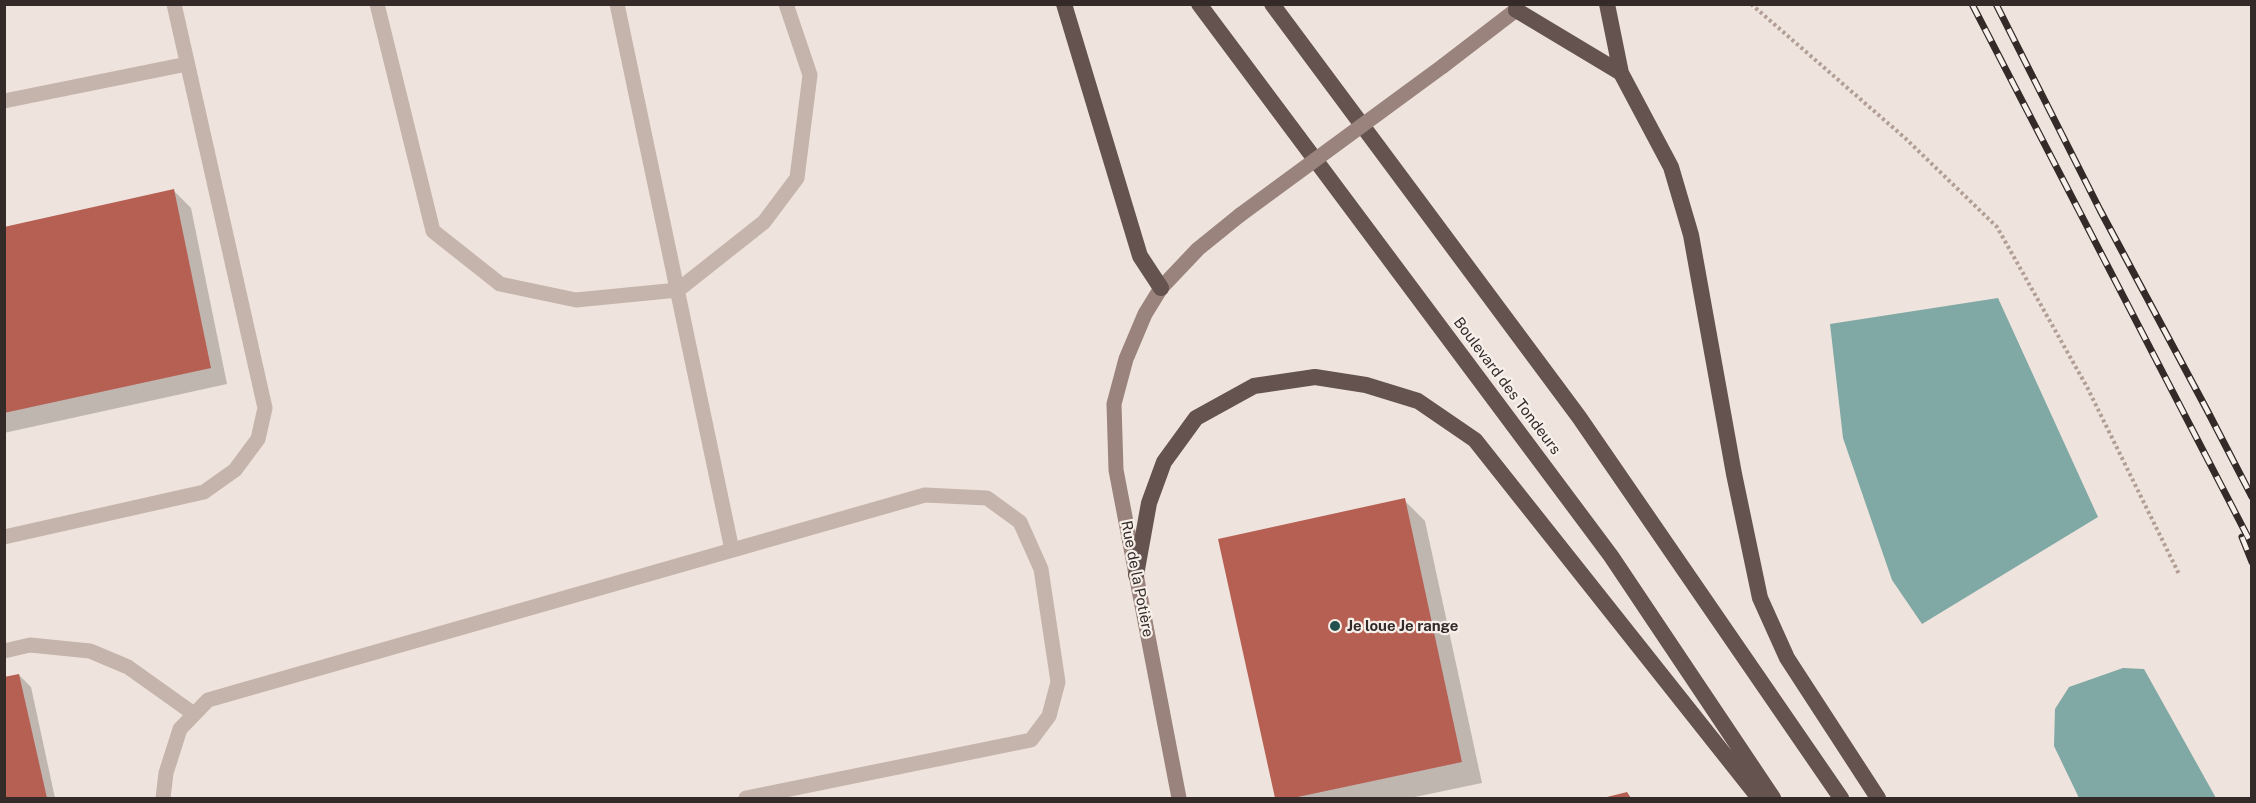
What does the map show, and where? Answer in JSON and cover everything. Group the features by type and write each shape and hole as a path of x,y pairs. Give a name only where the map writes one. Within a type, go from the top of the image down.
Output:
{"highway":[{"path":"1064,4 1140,256 1161,288"},
{"name":"Boulevard des Tondeurs","path":"1199,4 1611,556 1773,798"},
{"path":"1272,4 1579,417 1841,798"},
{"path":"1606,4 1621,73 1671,167 1691,235 1734,474 1760,598 1786,658 1878,798"},
{"path":"1516,7 1621,73"},
{"path":"1136,575 1149,503 1164,462 1196,418 1254,386 1315,377 1366,385 1418,401 1475,440 1759,798"}],"main road":[{"name":"Rue de la Potière","path":"1179,798 1116,470 1114,404 1126,359 1144,314 1161,288 1198,249 1240,215 1443,66 1516,7"}],"lane":[{"path":"4,537 204,492 235,470 258,439 265,408 174,4"},
{"path":"378,4 433,231 500,284 576,300 678,290 764,222 797,178 810,75 786,4"},
{"path":"617,4 732,550"},
{"path":"4,101 187,64"},
{"path":"163,798 166,773 180,729 208,700 925,495 987,498 1020,522 1041,569 1058,682 1049,716 1031,740 746,798"},
{"path":"4,651 30,645 90,651 128,667 194,714"}],"path":[{"path":"1751,4 1905,138 1997,227 2087,387 2179,574"}],"water":[{"path":"1998,298 2098,517 1922,624 1892,580 1843,438 1830,324"},
{"path":"2123,668 2144,669 2216,798 2079,798 2054,746 2055,709 2069,687"}],"building":[{"path":"174,189 211,368 4,413 4,227"},
{"path":"1405,498 1462,762 1293,798 1275,798 1218,539"},
{"path":"19,674 47,798 4,798 4,677"},
{"path":"1627,792 1631,798 1603,798"}],"railway":[{"path":"1972,4 2252,545"},
{"path":"1996,4 2100,210 2252,497"},
{"path":"2242,537 2252,562"}],"place":[{"name":"Je loue Je range","path":"1335,626"}]}
